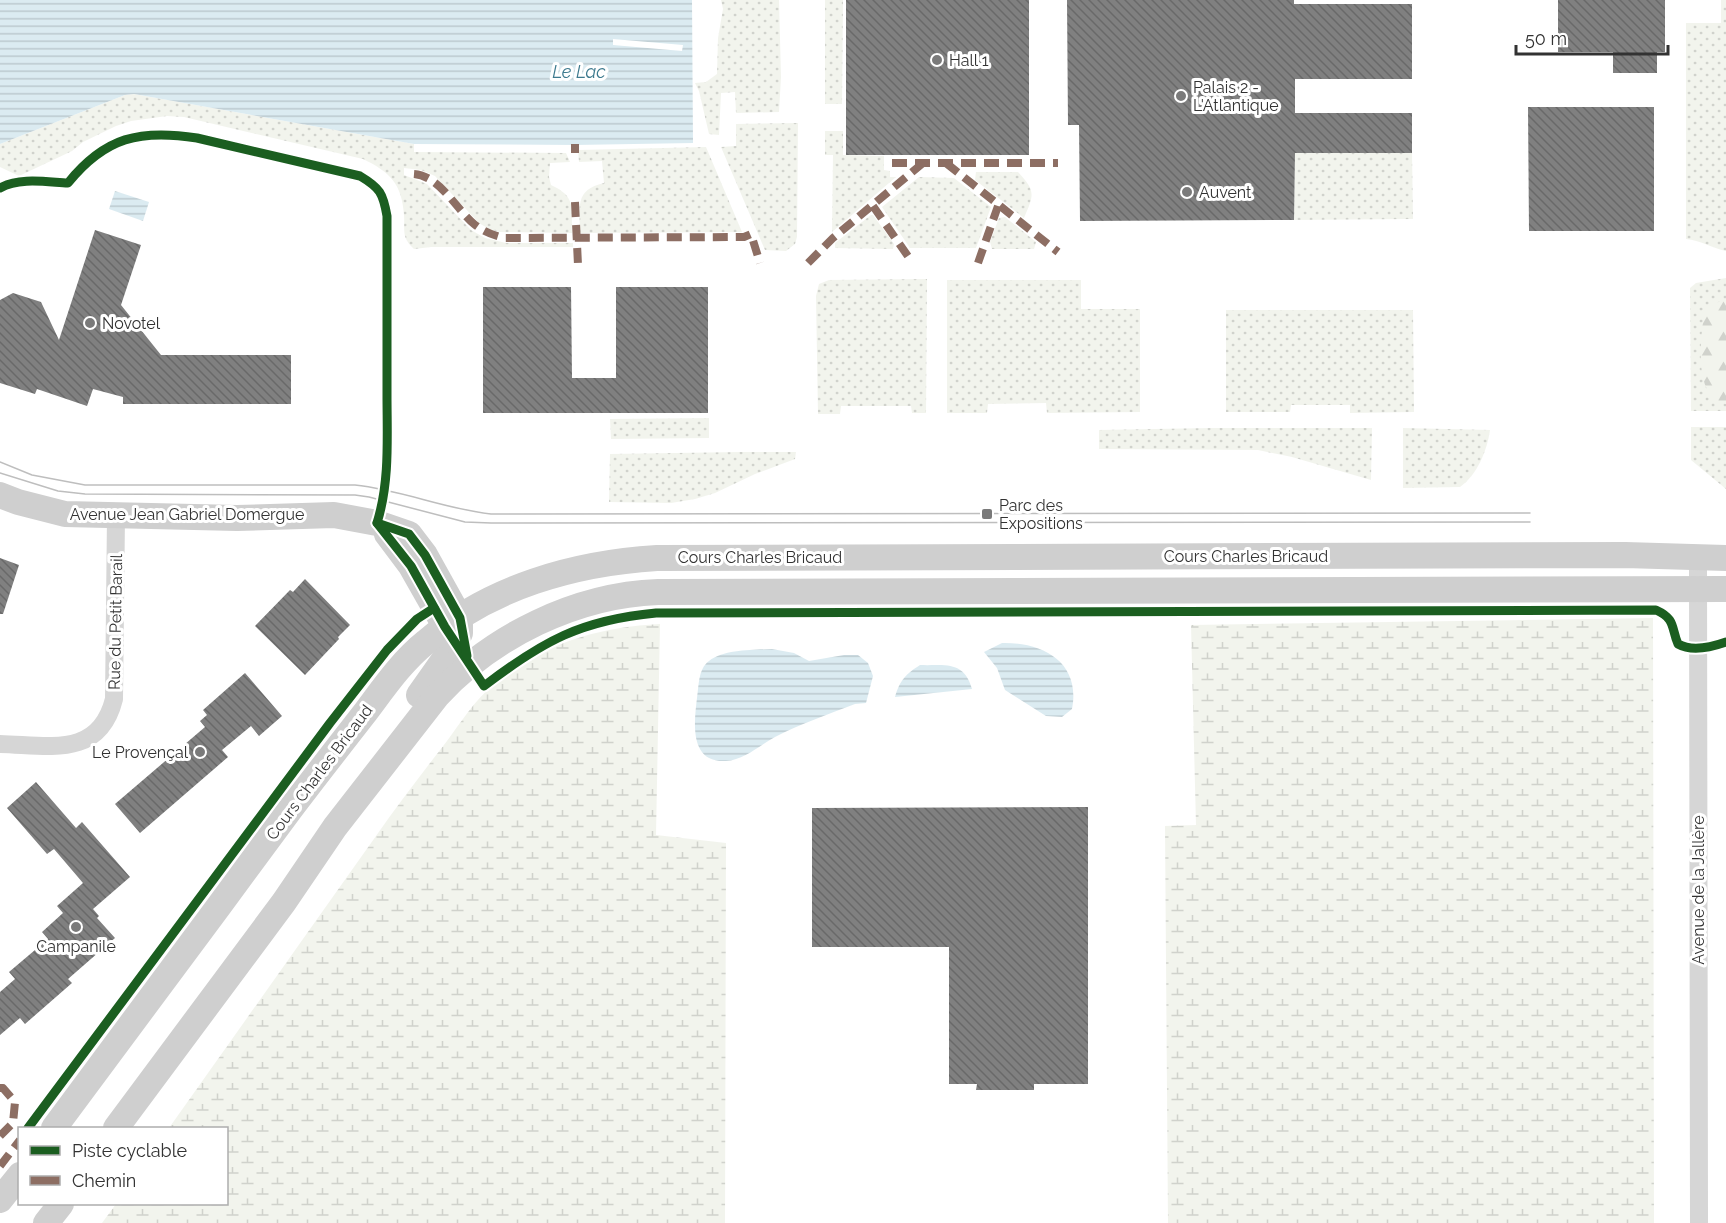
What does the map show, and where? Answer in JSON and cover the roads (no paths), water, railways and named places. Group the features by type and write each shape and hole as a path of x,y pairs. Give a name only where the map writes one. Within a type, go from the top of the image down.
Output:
{"main road":[{"name":"Avenue Jean Gabriel Domergue","path":"0,495 50,512 65,514 237,518 334,515 377,522 409,534 425,555 457,638"},
{"name":"Cours Charles Bricaud","path":"457,638 498,597 547,577 599,564 657,558 1497,555 1726,558"},
{"name":"Cours Charles Bricaud","path":"55,1127 304,791 402,664 426,641 457,638 493,648 559,612 611,596 635,593 1089,589 1726,589"},
{"path":"117,1127 284,902 335,827 371,759 436,673 457,638"},
{"path":"0,1200 18,1177"},
{"path":"46,1223 60,1205"}],"street":[{"name":"Rue du Petit Barail","path":"0,744 66,745 85,741 101,728 110,716 114,699 117,515"},
{"name":"Avenue de la Jallère","path":"1698,557 1699,1223"}],"water":[{"name":"Le Lac","path":"0,0 692,0 693,143 414,144 134,94 125,95 0,144"},
{"path":"115,191 149,202 143,221 109,209"},
{"path":"1002,643 1032,646 1056,658 1071,679 1072,709 1062,717 1046,716 1005,690 997,668 984,652"},
{"path":"772,649 794,653 809,661 858,655 868,663 873,676 866,703 855,704 794,728 733,760 714,760 705,756 696,740 695,729 699,683 705,664 723,654"},
{"path":"920,665 952,666 964,673 972,689 895,697 904,678"}],"tram line":[{"path":"0,462 32,475 85,485 355,485 491,514 1530,513"},
{"path":"0,473 58,491 85,494 355,495 465,522 491,523 1530,522"}],"place":[{"name":"Hall 1","path":"937,60"},
{"name":"Palais 2 - L'Atlantique","path":"1181,96"},
{"name":"Auvent","path":"1187,192"},
{"name":"Novotel","path":"90,323"},
{"name":"Parc des Expositions","path":"987,514"},
{"name":"Le Provençal","path":"200,752"},
{"name":"Campanile","path":"76,927"}]}
